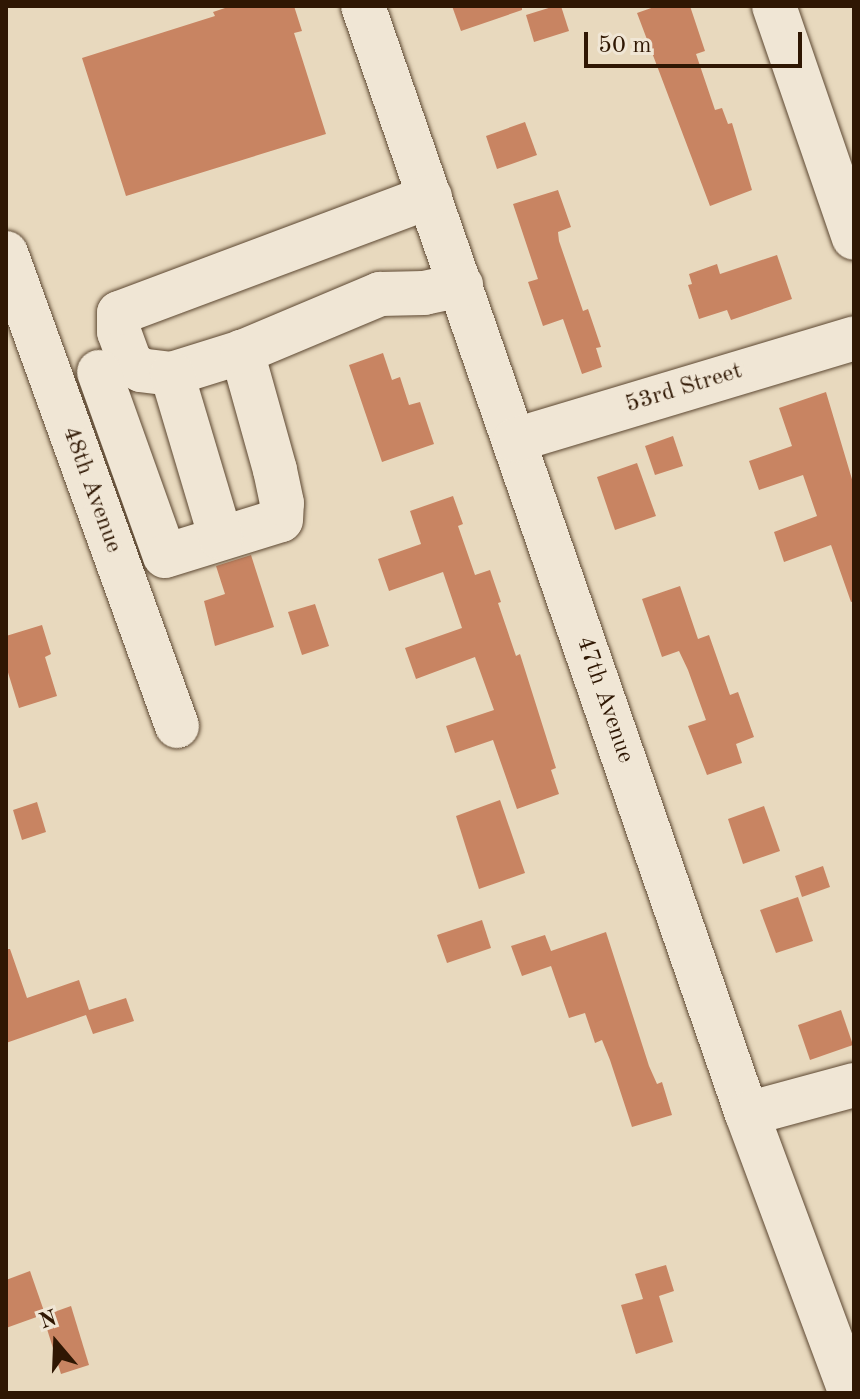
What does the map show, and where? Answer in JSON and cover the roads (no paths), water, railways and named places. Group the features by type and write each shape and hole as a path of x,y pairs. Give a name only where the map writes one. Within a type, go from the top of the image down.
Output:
{"street":[{"name":"47th Avenue","path":"363,6 747,1114 851,1393"},
{"path":"774,6 854,238"},
{"path":"242,352 275,470 282,503 281,520 165,556 115,367 119,313 430,197"},
{"name":"48th Avenue","path":"6,253 177,726"},
{"path":"53,383 115,367 172,374 242,352 380,294 424,293 461,285"},
{"name":"53rd Street","path":"515,440 854,338"},
{"path":"172,374 221,538"},
{"path":"747,1114 854,1085"}]}
